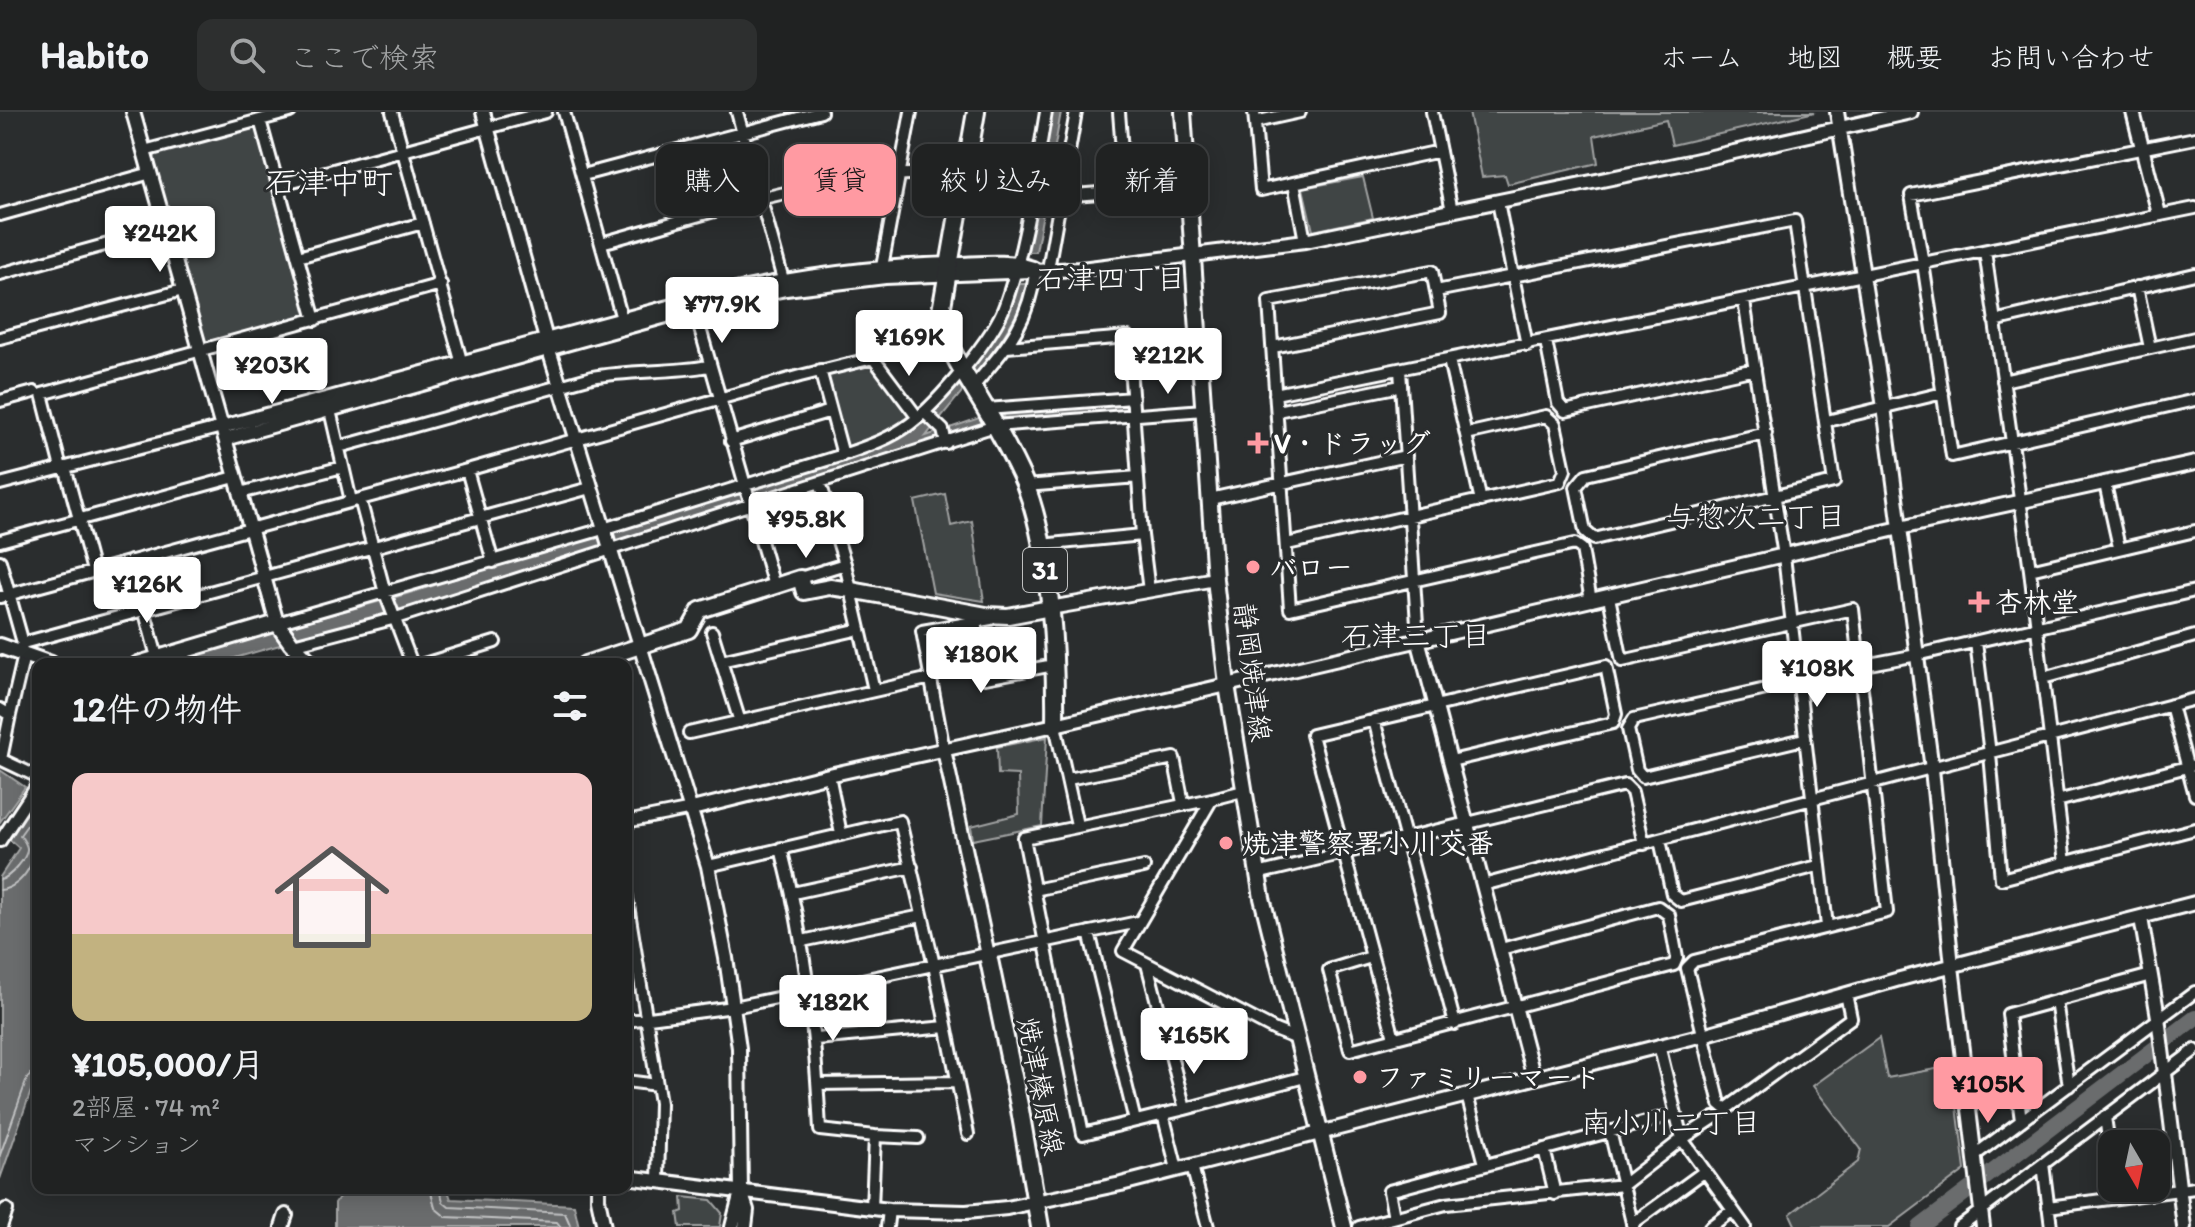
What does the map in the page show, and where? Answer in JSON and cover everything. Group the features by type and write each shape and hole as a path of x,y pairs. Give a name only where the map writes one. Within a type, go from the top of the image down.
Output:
{"main road":[{"name":"31","path":"970,144 976,112"},
{"name":"静岡焼津線","path":"1183,112 1215,579 1227,685 1257,874 1344,1227"},
{"name":"31","path":"957,216 940,317 944,336 1025,486 1041,545 1050,608 1055,725"},
{"path":"603,658 689,630 700,610 800,578 804,592 830,587 986,615 1008,616 1050,608"},
{"path":"187,658 278,625 306,658"},
{"path":"12,649 35,658"},
{"path":"157,657 170,658"},
{"name":"焼津榛原線","path":"988,955 1040,1227"}],"street":[{"path":"133,112 278,625 603,529 881,442 923,414 1007,347 1024,316 1042,269 1056,216"},
{"path":"144,151 290,112"},
{"path":"392,112 462,364"},
{"path":"483,112 547,345 708,866 734,1007 739,1062 741,1192 732,1227"},
{"path":"278,185 546,112"},
{"path":"564,112 622,319"},
{"path":"737,112 745,144"},
{"path":"583,175 821,112"},
{"path":"882,267 911,112"},
{"path":"1040,144 1046,112"},
{"path":"1070,144 1076,112"},
{"path":"1080,195 1125,191 1119,112"},
{"path":"1300,112 1254,117 1261,190 1440,151"},
{"path":"1432,112 1452,211"},
{"path":"1837,112 1884,407 1932,769 1983,1227"},
{"path":"328,404 462,364 547,345 622,319 785,284 882,267 1042,269 1106,266 1305,241 1911,112"},
{"path":"2133,112 2159,214"},
{"path":"260,120 315,320"},
{"path":"2195,138 1911,195 1952,456 2195,400"},
{"path":"0,215 151,173"},
{"path":"768,197 834,183 912,173"},
{"path":"1294,183 1305,241"},
{"path":"1498,202 1527,345"},
{"path":"1275,394 2195,208"},
{"path":"601,243 699,216"},
{"path":"766,216 785,284"},
{"path":"967,377 1005,308 1026,216"},
{"path":"1436,291 1795,221 1834,482 1594,539 1585,531 1576,487 1586,475 1766,433"},
{"path":"298,257 423,223"},
{"path":"0,274 166,228"},
{"path":"1985,251 2021,501 2065,863"},
{"path":"785,284 871,279 947,269"},
{"path":"1273,347 1440,313 1432,271 1269,301 1290,609 1575,544 1582,549 1591,601"},
{"path":"1994,321 2195,274"},
{"path":"93,571 42,394 441,284"},
{"path":"2137,287 2150,348"},
{"path":"0,338 183,290"},
{"path":"1744,301 1784,556 1827,926"},
{"path":"0,484 63,467 223,433 694,304"},
{"path":"694,304 709,366 774,586"},
{"path":"5,596 820,370 873,358 940,317"},
{"path":"1007,347 1128,337 1149,591"},
{"path":"2003,381 2195,338"},
{"path":"1546,341 1558,403 1565,411 1755,369"},
{"path":"873,358 943,434"},
{"path":"1449,360 1481,501"},
{"path":"339,447 584,379 625,372 676,372 709,366"},
{"path":"820,370 843,455"},
{"path":"1400,370 1418,639 1534,1078"},
{"path":"1277,411 1401,386"},
{"path":"0,401 34,392"},
{"path":"1827,421 1943,393"},
{"path":"292,644 396,618 609,550 820,482 943,434 991,419 1133,398"},
{"path":"328,404 343,467 410,658"},
{"path":"991,419 1204,410"},
{"path":"731,441 831,411"},
{"path":"1287,544 1560,482 1565,470 1555,424 1546,416 1466,434"},
{"path":"1210,499 1406,456"},
{"path":"632,821 1900,528 2195,463"},
{"path":"240,493 343,467"},
{"path":"467,470 493,562"},
{"path":"0,541 235,477"},
{"path":"1025,486 1138,477"},
{"path":"820,482 845,564 874,690"},
{"path":"2105,484 2119,547"},
{"path":"12,649 144,609 590,488"},
{"path":"2030,570 2195,531"},
{"path":"1041,545 1142,535"},
{"path":"0,561 12,649 0,759 32,774"},
{"path":"131,561 157,657"},
{"path":"800,578 845,564"},
{"path":"1050,608 1215,579"},
{"path":"1859,666 2195,591"},
{"path":"1609,597 1622,661 1853,609 1887,912 1694,961 1687,968 1720,1104 1726,1109 1851,1018 1846,994"},
{"path":"988,955 922,631 1008,616"},
{"path":"975,622 985,678 1054,665"},
{"path":"721,661 860,629"},
{"path":"712,632 740,722"},
{"path":"2043,678 2195,636"},
{"path":"443,658 495,642"},
{"path":"1976,642 2001,879 2195,829"},
{"path":"1394,1038 1312,735 1606,666 1616,714 1613,723 1451,761"},
{"path":"689,733 931,678"},
{"path":"1797,682 1634,719 1628,729 1637,770 1643,777 1804,739"},
{"path":"1483,885 2195,699"},
{"path":"2171,705 2191,766 2195,795"},
{"path":"1374,720 1455,1024"},
{"path":"1055,725 1077,825"},
{"path":"1068,779 1174,758 1183,803"},
{"path":"2057,801 2191,766"},
{"path":"829,775 841,834"},
{"path":"1257,874 1625,785 1632,792 1644,844"},
{"path":"1243,791 1024,838 1083,1134 1305,1077"},
{"path":"1,839 32,793"},
{"path":"1212,799 1123,951 1295,1038"},
{"path":"708,866 900,821 934,965 968,1134"},
{"path":"1660,840 1672,894 1681,901 1818,866"},
{"path":"781,848 793,893 810,991 816,1039 820,1130 918,1138"},
{"path":"793,893 912,867"},
{"path":"1034,890 1144,867"},
{"path":"632,1178 889,1210 966,1212 1036,1203 1703,1035 1846,994 2195,903"},
{"path":"1371,957 1329,970 1350,1050 1516,1009 1674,965 1677,958 1669,915 1658,907 1501,949"},
{"path":"802,941 922,916"},
{"path":"2141,918 2158,1017 2184,1227"},
{"path":"632,1020 734,1007 1138,922"},
{"path":"632,930 660,1103 658,1181"},
{"path":"1089,932 1135,1121"},
{"path":"1147,964 1185,1109"},
{"path":"2021,1121 2008,1014 2151,975"},
{"path":"1975,1155 2195,992"},
{"path":"2056,1001 2069,1086"},
{"path":"816,1039 946,1027"},
{"path":"1659,1045 1682,1139 1745,1227"},
{"path":"1959,1227 1980,1206 2043,1164 2164,1069 2195,1050"},
{"path":"632,1082 657,1085"},
{"path":"818,1084 957,1082"},
{"path":"1467,1095 1485,1164"},
{"path":"1163,1114 1177,1169"},
{"path":"1394,1217 1389,1191 1676,1114"},
{"path":"2105,1117 2107,1130"},
{"path":"1359,1227 1446,1204 1623,1185 1714,1118"},
{"path":"1610,1131 1632,1225 1705,1171"},
{"path":"872,1208 875,1136"},
{"path":"1544,1149 1555,1194"},
{"path":"2043,1164 2051,1227"},
{"path":"1192,1166 1208,1227"},
{"path":"2170,1191 2195,1188"},
{"path":"741,1192 747,1210 745,1227"},
{"path":"598,1194 604,1227"},
{"path":"2048,1207 2098,1197"},
{"path":"0,1227 6,1210"},
{"path":"887,1227 889,1210"},
{"path":"1710,1227 1733,1210"}],"shaded area":[{"path":"1469,112 1815,112 1672,145 1666,120 1594,136 1598,163 1508,184 1505,175 1482,177"},
{"path":"253,126 258,129 309,313 305,318 209,345 204,343 154,159 156,153"},
{"path":"1363,177 1373,218 1313,231 1303,188"},
{"path":"872,362 908,417 884,432 846,447 826,377 829,373"},
{"path":"945,494 951,526 972,521 984,601 933,593 915,501"},
{"path":"1047,737 1042,826 973,840 971,826 1019,814 1018,775 998,774 997,747"},
{"path":"1879,1038 1887,1078 1952,1066 1965,1170 1889,1227 1796,1227 1790,1214 1858,1162 1861,1149 1813,1086"},
{"path":"682,1197 711,1200 722,1213 720,1227 680,1227 678,1213 683,1211"}],"water":[{"path":"1051,112 1061,112 1055,144 1044,144"},
{"path":"1032,216 1042,216 1036,252 1027,252"},
{"path":"1018,284 1027,284 1029,287 1009,328 926,436 982,417 983,424 770,495 405,609 235,658 193,658 216,646 403,595 891,443 911,430 949,395 982,351"},
{"path":"1127,404 1127,410 1005,420 1003,413"},
{"path":"0,770 25,787 0,822"},
{"path":"32,804 32,1088 0,1179 0,877 19,848 8,838"},
{"path":"341,1194 449,1194 451,1199 574,1205 579,1227 335,1227 335,1203"}],"waterway":[{"path":"1920,1227 2195,1018"},
{"path":"1691,1140 1699,1134"},
{"path":"1657,1164 1680,1148"}],"place":[{"name":"V・ドラッグ","path":"1258,443"},
{"name":"バロー","path":"1253,567"},
{"name":"杏林堂","path":"1979,602"},
{"name":"焼津警察署小川交番","path":"1226,843"},
{"name":"ファミリーマート","path":"1360,1077"}],"district":[{"name":"石津中町","path":"329,182"},
{"name":"石津四丁目","path":"1111,279"},
{"name":"与惣次二丁目","path":"1756,517"},
{"name":"石津三丁目","path":"1416,636"},
{"name":"南小川二丁目","path":"1671,1123"}]}
